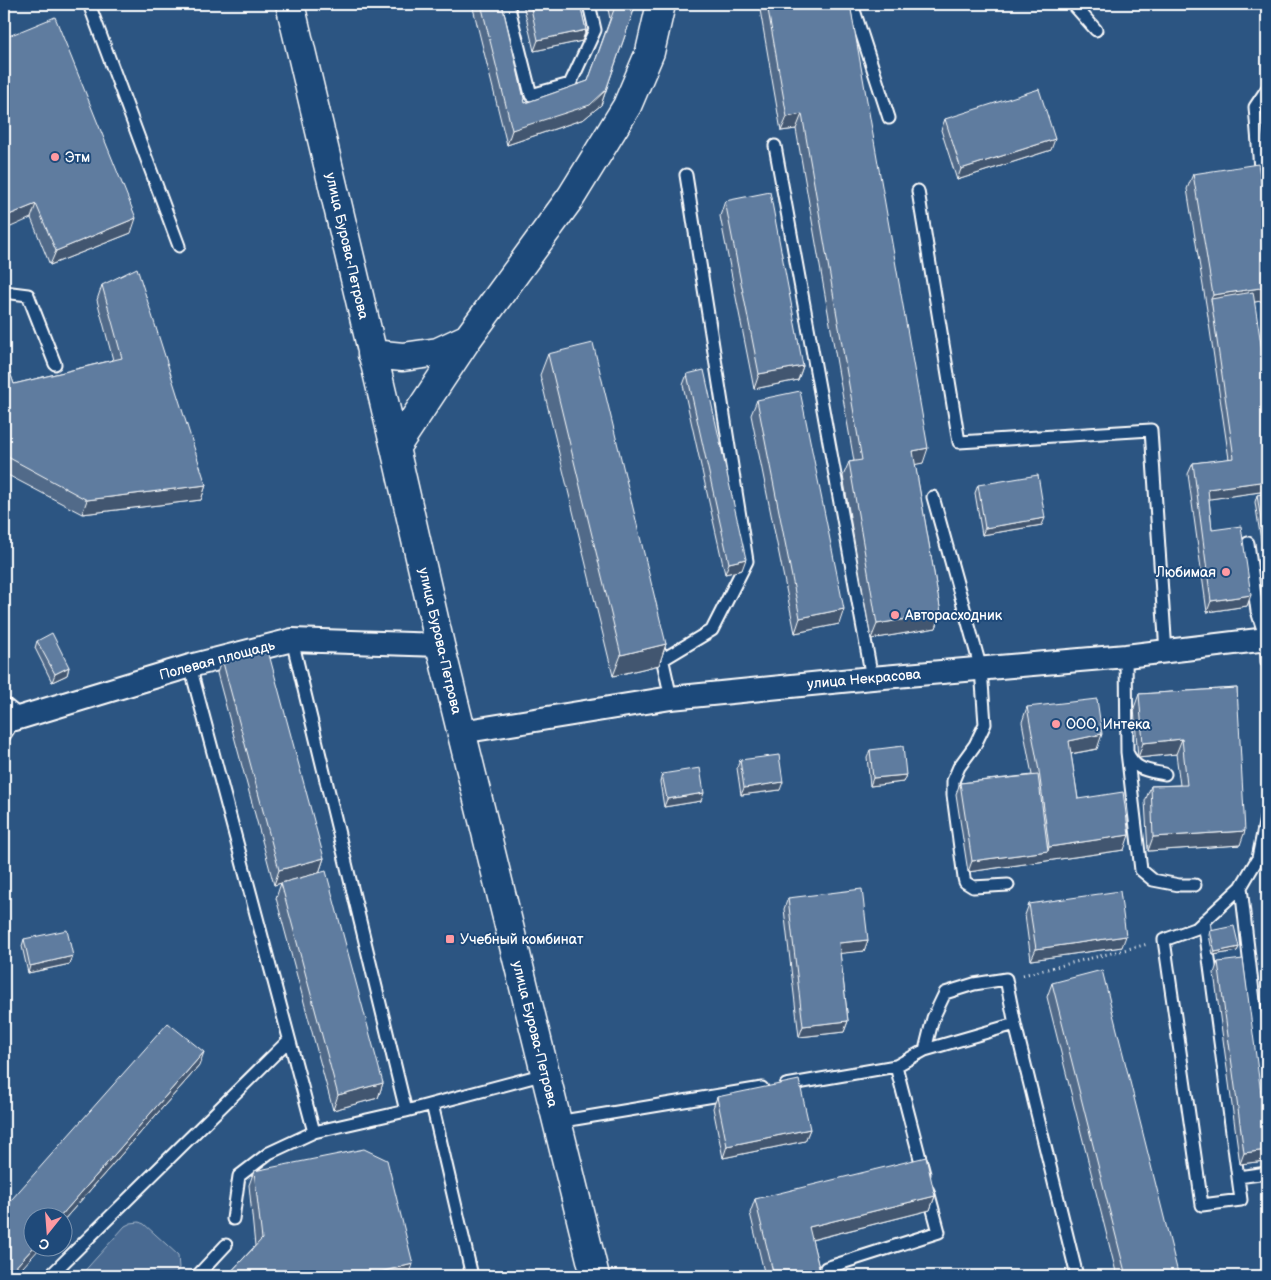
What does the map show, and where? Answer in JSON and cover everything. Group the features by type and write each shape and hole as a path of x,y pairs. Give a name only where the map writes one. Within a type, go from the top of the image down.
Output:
{"main road":[{"name":"улица Бурова-Петрова","path":"290,4 440,645 595,1276"},
{"path":"395,448 468,338 571,197 627,106 650,52 661,4"},
{"path":"372,354 403,357 438,352 468,338"}],"street":[{"name":"улица Некрасова","path":"461,732 671,698 1126,656 1267,639"},
{"name":"Полевая площадь","path":"7,721 190,666 292,640 440,645"}],"lane":[{"path":"89,4 179,246"},
{"path":"508,4 531,95 570,84 595,30 589,4"},
{"path":"852,4 888,118"},
{"path":"1073,4 1096,30"},
{"path":"1264,207 1255,107 1267,89"},
{"path":"775,146 872,678"},
{"path":"662,660 712,630 748,561 686,175"},
{"path":"918,191 959,442 1151,430 1166,652"},
{"path":"4,292 28,295 55,364"},
{"path":"934,497 981,668 985,724 975,745 959,768 953,781 953,795 965,882 973,887 1008,885"},
{"path":"1248,543 1257,611 1267,639 1267,662"},
{"path":"292,640 406,1111"},
{"path":"658,641 671,698"},
{"path":"1126,656 1127,752 1141,870 1153,880 1179,886 1195,885"},
{"path":"190,666 314,1132"},
{"path":"1127,752 1131,761 1140,769 1165,774"},
{"path":"1204,921 1241,1200 1202,1205 1164,940 1197,928 1204,921 1241,887 1258,858 1267,813"},
{"path":"1241,887 1267,1115"},
{"path":"925,1050 933,1018 945,993 974,984 1006,979 1015,1024 1077,1276"},
{"path":"557,1122 896,1066 925,1050 1015,1024"},
{"path":"50,1276 288,1040"},
{"path":"828,1276 826,1268 939,1232 896,1066"},
{"path":"233,1219 239,1176 269,1152 314,1132 406,1111 545,1074"},
{"path":"432,1104 472,1276"},
{"path":"1238,1177 1267,1173"},
{"path":"197,1276 226,1245"}],"path":[{"path":"1006,979 1164,940"}],"shaded area":[{"path":"139,1222 144,1224 178,1255 179,1268 174,1276 80,1276 125,1226"}],"building":[{"path":"481,4 502,4 525,103 588,81 616,4 636,4 606,90 590,105 512,130"},
{"path":"530,4 580,4 586,30 538,40"},
{"path":"767,4 850,4 928,448 913,451 941,613 877,624 849,462 862,460 802,114 787,117"},
{"path":"55,17 136,218 56,251 36,204 4,217 4,38"},
{"path":"1039,89 1055,139 961,169 945,119"},
{"path":"1258,164 1267,217 1267,287 1213,295 1193,174"},
{"path":"770,192 803,366 759,374 725,201"},
{"path":"137,268 206,485 87,500 4,455 4,355 14,384 122,358 102,285"},
{"path":"1253,292 1267,383 1267,481 1208,489 1212,530 1241,526 1251,595 1211,601 1193,463 1234,458 1211,299"},
{"path":"593,343 666,644 621,655 548,354"},
{"path":"704,370 746,559 729,563 687,374"},
{"path":"800,391 844,609 800,618 757,400"},
{"path":"1038,475 1045,518 985,528 978,485"},
{"path":"1267,493 1267,539 1264,540 1257,495"},
{"path":"52,633 69,667 55,674 37,641"},
{"path":"267,647 324,858 279,870 222,659"},
{"path":"1237,688 1245,831 1153,837 1151,786 1187,785 1182,739 1143,743 1139,694"},
{"path":"1097,699 1102,734 1069,741 1078,799 1123,792 1129,835 1049,847 1039,771 1027,707"},
{"path":"903,746 906,775 873,778 870,750"},
{"path":"779,755 783,782 744,788 740,760"},
{"path":"700,768 704,793 667,799 662,774"},
{"path":"1038,775 1048,851 972,861 960,783"},
{"path":"326,871 383,1083 338,1095 281,883"},
{"path":"862,889 868,940 839,943 848,1021 803,1026 788,898"},
{"path":"1120,891 1126,936 1036,949 1029,904"},
{"path":"1234,926 1239,947 1215,952 1210,931"},
{"path":"67,930 73,956 30,966 24,939"},
{"path":"1243,959 1267,1138 1267,1150 1244,1153 1218,962"},
{"path":"1102,970 1178,1273 1166,1276 1126,1276 1052,983"},
{"path":"168,1023 204,1052 68,1208 22,1208 22,1258 24,1258 10,1273 4,1267 4,1208"},
{"path":"799,1080 810,1129 727,1146 717,1097"},
{"path":"364,1149 387,1160 413,1264 363,1276 297,1276 297,1271 292,1276 227,1276 262,1239 254,1171"},
{"path":"926,1157 935,1196 809,1227 821,1276 774,1276 755,1199"}],"place":[{"name":"Этм","path":"55,157"},
{"name":"Любимая","path":"1226,572"},
{"name":"Авторасходник","path":"895,615"},
{"name":"ООО, Интека","path":"1056,724"},
{"name":"Учебный комбинат","path":"450,939"}]}
